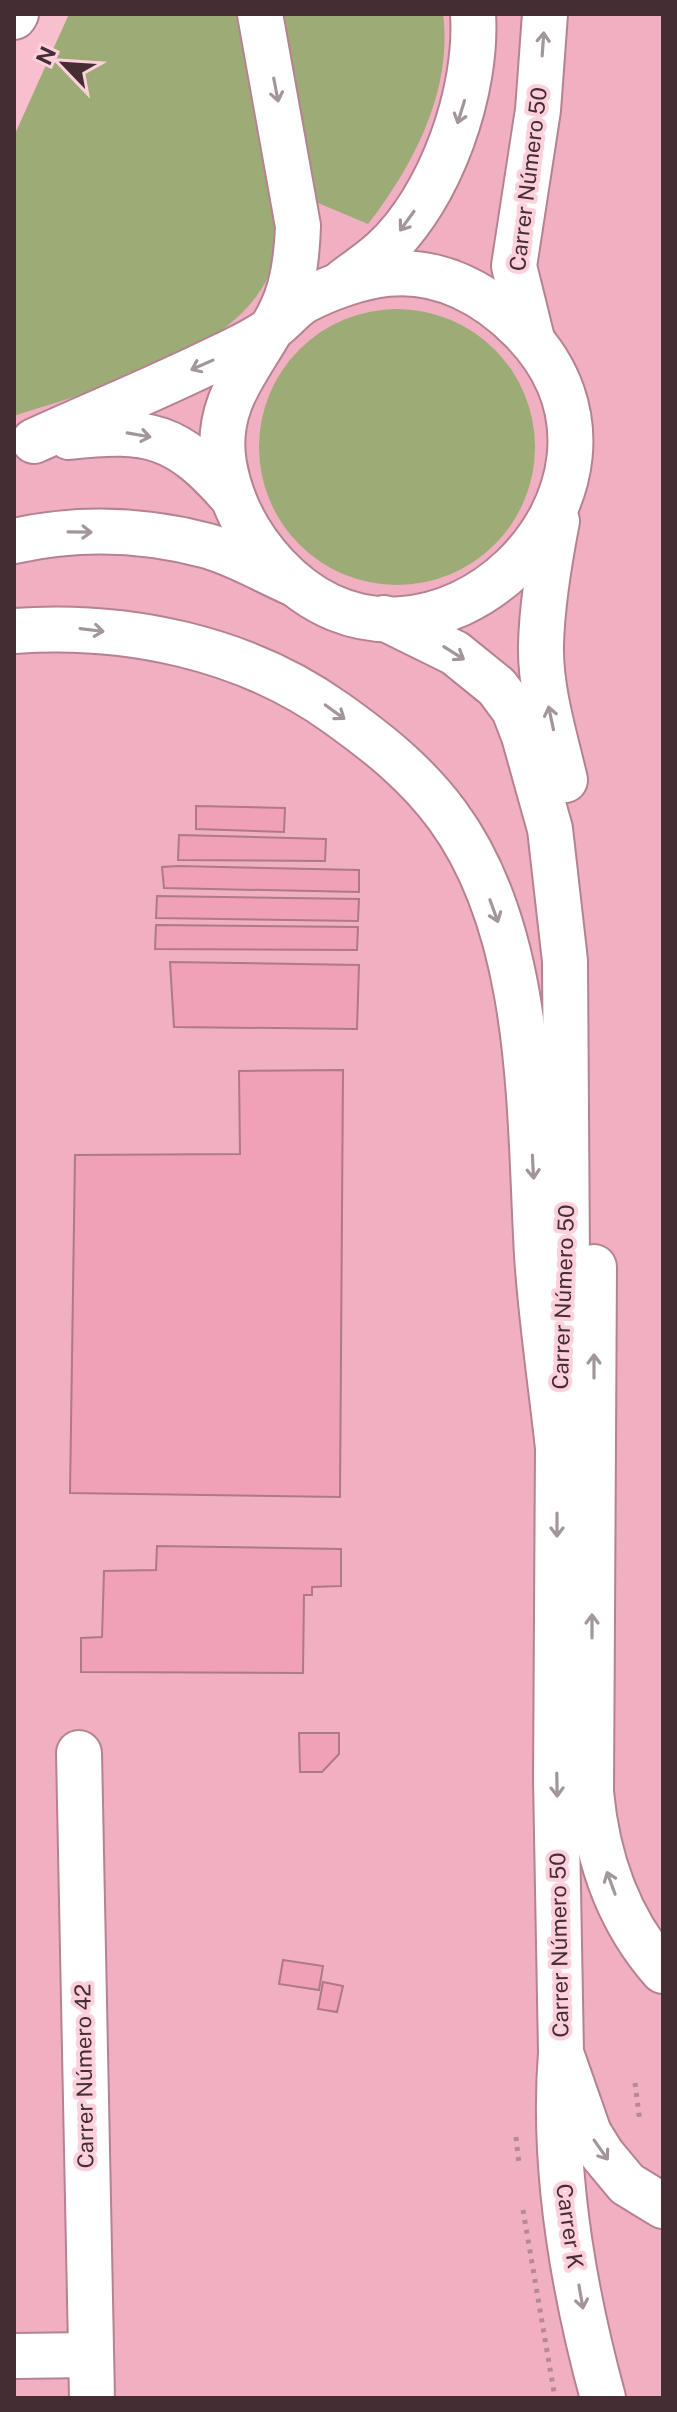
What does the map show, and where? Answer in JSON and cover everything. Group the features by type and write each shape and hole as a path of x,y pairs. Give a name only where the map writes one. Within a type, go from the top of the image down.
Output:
{"main road":[{"path":"260,14 298,226 291,283 271,329 233,393 223,429 223,461 232,497 257,546 292,583"},
{"path":"335,288 384,250 426,194 461,113 472,70 473,14"},
{"name":"Carrer Número 50","path":"533,342 517,289 514,266 538,110 545,14"},
{"path":"14,541 58,532 140,533 210,547 351,613 384,618 422,616 455,608 505,578 546,526 564,487 570,452 567,410 556,379 533,342 504,311 474,292 446,280 389,274 335,288 302,302 271,329 220,357 24,444"},
{"path":"24,444 99,433 149,436 201,462 232,497"},
{"name":"Carrer Número 50","path":"564,487 548,568 541,646 544,682 588,904 594,1330 591,1792 595,1833 611,1887 655,1961"},
{"name":"Carrer Número 50","path":"384,618 455,653 497,687 514,710 524,736 550,829 565,961 567,1260 558,1448 556,1779 561,2053"},
{"path":"14,631 67,627 212,651 243,662 316,699 379,744 404,765 448,817 483,882 498,920 520,1025 530,1100 538,1258 558,1448"},
{"name":"Carrer Número 42","path":"79,1753 92,2398"},
{"path":"561,2053 589,2133 602,2154 627,2184 663,2206"},
{"name":"Carrer K","path":"561,2053 558,2109 562,2167 582,2303 603,2398"},
{"path":"14,2356 91,2355"}],"path":[{"path":"635,2083 640,2122"}],"shaded area":[{"path":"87,14 663,14 663,2398 14,2398 14,169"}],"green space":[{"path":"69,14 240,14 266,148 278,241 267,279 244,310 212,337 174,359 132,377 14,416 14,136"},
{"path":"278,14 443,14 442,71 436,99 414,152 368,224 311,200"},
{"path":"397,309 437,315 462,325 484,340 504,360 519,382 529,407 535,447 529,487 519,512 504,534 484,554 462,569 437,579 397,585 357,579 332,569 310,554 290,534 275,512 265,487 259,447 265,407 275,382 290,360 310,340 332,325 357,315"}],"building":[{"path":"196,806 285,808 284,832 196,829"},
{"path":"179,835 326,839 325,861 178,860"},
{"path":"162,867 359,870 359,892 164,888"},
{"path":"157,896 359,899 358,921 156,918"},
{"path":"156,925 358,927 357,950 155,949"},
{"path":"170,962 359,965 357,1029 174,1027"},
{"path":"343,1070 340,1497 70,1493 75,1155 240,1154 239,1071"},
{"path":"157,1546 341,1549 341,1586 312,1587 312,1595 304,1595 303,1673 81,1672 81,1638 102,1637 104,1571 156,1570"},
{"path":"299,1733 339,1733 339,1754 322,1772 300,1772"},
{"path":"283,1960 323,1966 319,1990 279,1984"},
{"path":"323,1982 343,1986 337,2012 318,2009"}]}
